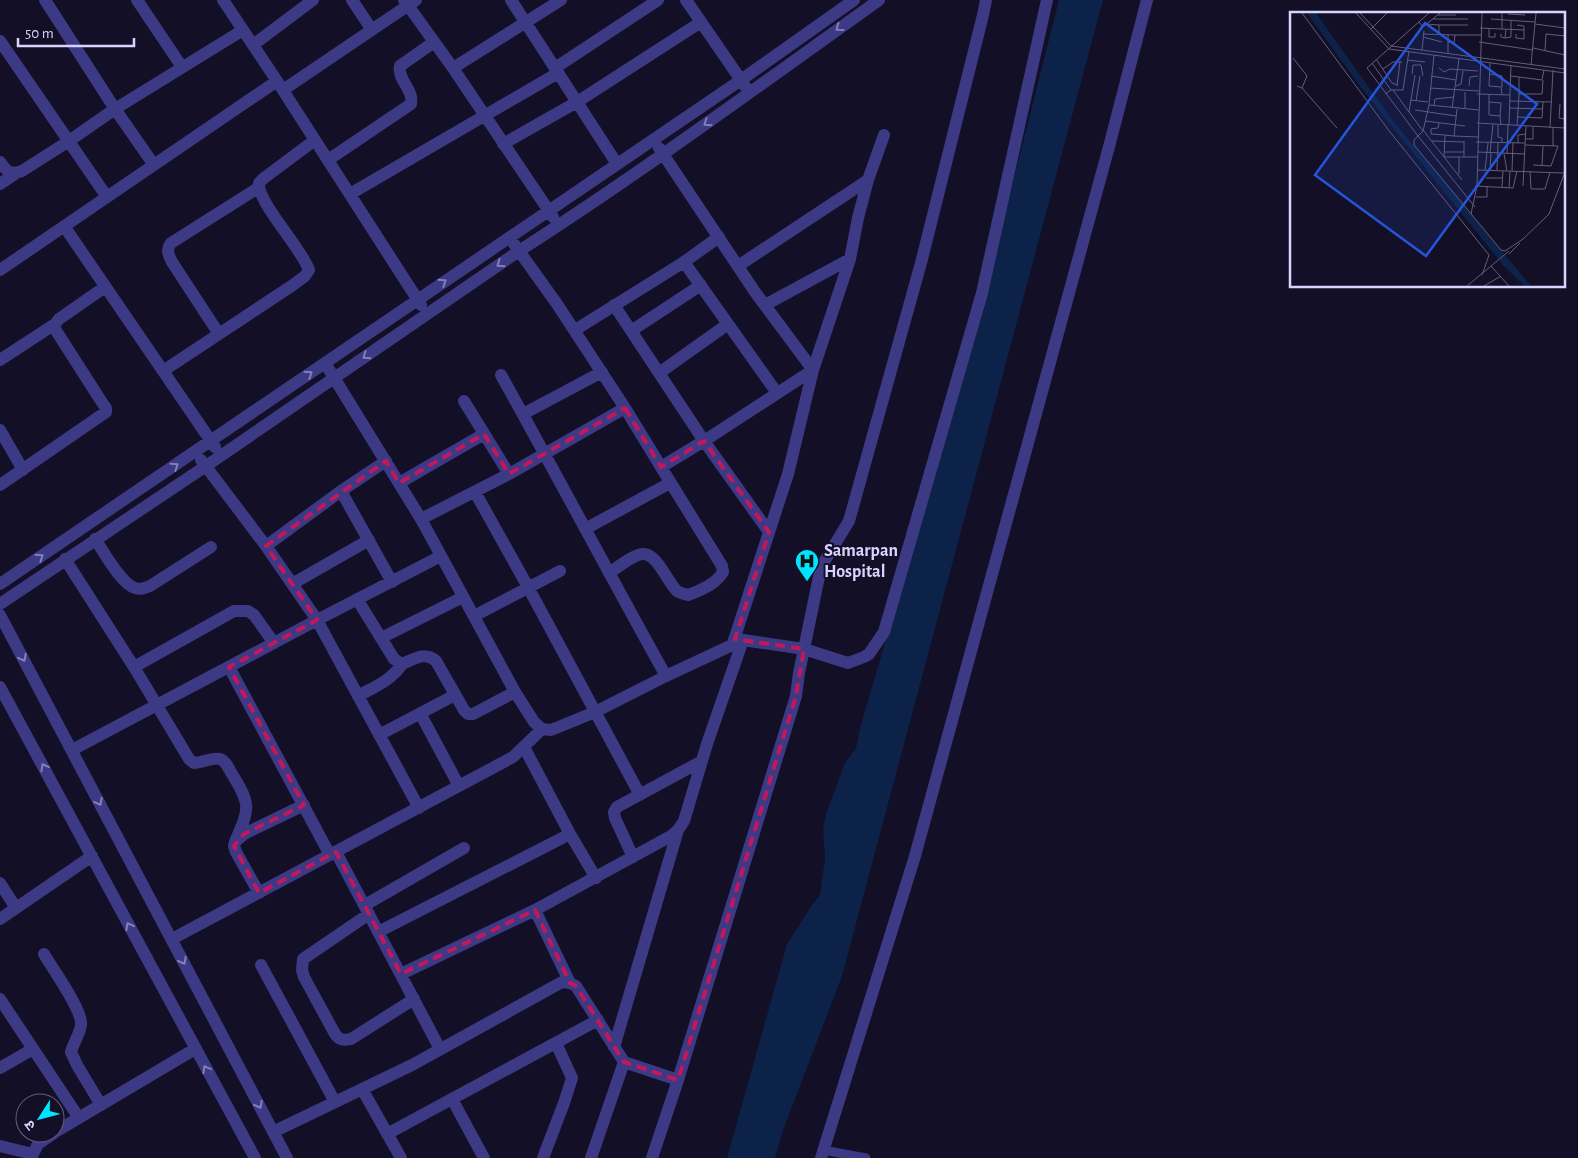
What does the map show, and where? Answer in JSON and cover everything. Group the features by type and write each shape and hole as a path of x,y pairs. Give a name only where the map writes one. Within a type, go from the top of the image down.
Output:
{"street":[{"path":"44,0 154,165"},
{"path":"137,0 182,68"},
{"path":"223,0 426,314"},
{"path":"253,45 313,0"},
{"path":"352,0 372,30"},
{"path":"511,0 617,164"},
{"path":"453,68 561,0"},
{"path":"350,194 485,116 557,70 658,0"},
{"path":"686,0 750,92"},
{"path":"0,584 741,80 852,0 861,13"},
{"path":"0,604 559,225 879,0"},
{"path":"652,1158 678,1080 796,696 799,672 821,567 849,521 852,511 921,263 984,16 986,0"},
{"path":"325,363 421,519 515,692 534,722 542,729 551,730 595,712 738,642 804,649 848,663 864,657 869,654 884,632 982,293 1046,0"},
{"path":"822,1154 915,856 1110,143 1147,0"},
{"path":"0,270 154,165 372,30 410,2 434,42 559,225"},
{"path":"503,144 577,102 701,22"},
{"path":"0,184 69,141 115,109 243,30"},
{"path":"0,41 107,197"},
{"path":"328,160 410,104 412,98 399,72 400,66 434,42"},
{"path":"401,974 535,910 596,878 671,836 684,822 769,532 788,474 813,370 850,260 868,180 884,135"},
{"path":"654,139 718,237 813,370"},
{"path":"163,371 293,285 305,276 309,270 302,256 267,206 258,188 258,183 315,140"},
{"path":"0,162 8,172 15,174"},
{"path":"738,266 868,180"},
{"path":"219,334 167,253 168,247 171,243 258,188"},
{"path":"64,226 221,455"},
{"path":"575,330 684,262 718,237"},
{"path":"509,238 575,330 625,408 724,572 720,578 688,595 677,591 655,560 649,555 642,554 609,573"},
{"path":"765,305 850,260"},
{"path":"684,262 777,394"},
{"path":"631,331 701,285"},
{"path":"0,360 55,324 105,287"},
{"path":"614,305 704,441 769,532"},
{"path":"0,485 106,412 106,408 55,329 55,324"},
{"path":"659,373 728,324"},
{"path":"661,467 813,370"},
{"path":"523,414 602,372"},
{"path":"502,375 666,676"},
{"path":"464,400 509,474"},
{"path":"421,519 546,454 625,408"},
{"path":"0,430 23,470"},
{"path":"399,483 484,434"},
{"path":"195,452 266,546 317,620 419,808"},
{"path":"266,546 341,491 386,461"},
{"path":"585,529 670,483"},
{"path":"341,491 392,582"},
{"path":"475,492 640,795"},
{"path":"95,539 124,580 135,588 142,589 150,586 211,547"},
{"path":"292,584 369,540"},
{"path":"72,750 441,556"},
{"path":"65,559 189,758 194,763 219,759 224,761 240,786 247,810 234,846 259,893"},
{"path":"474,616 560,571"},
{"path":"381,638 463,597"},
{"path":"357,599 394,659 402,664"},
{"path":"134,667 234,611 248,611 254,616 274,643"},
{"path":"0,615 287,1158"},
{"path":"358,696 387,680 397,672 402,664 427,655 436,661 468,714 473,714 515,692"},
{"path":"229,667 304,805 367,910 440,1049"},
{"path":"0,687 255,1158"},
{"path":"379,736 455,695"},
{"path":"420,713 459,786"},
{"path":"172,939 513,757 542,729"},
{"path":"524,747 570,834 596,878"},
{"path":"633,857 617,825 614,812 617,807 702,762"},
{"path":"234,842 244,834 304,805"},
{"path":"614,1047 678,830"},
{"path":"378,932 570,834"},
{"path":"414,999 351,1039 342,1040 335,1034 304,977 302,970 303,959 367,910 464,848"},
{"path":"0,919 92,856"},
{"path":"0,883 16,908"},
{"path":"535,910 570,983"},
{"path":"44,954 71,998 80,1017 82,1024 71,1052 76,1065 102,1105"},
{"path":"261,965 335,1102"},
{"path":"273,1132 412,1065 562,982 576,986 624,1062 678,1080"},
{"path":"0,999 4,1015 33,1049 79,1118"},
{"path":"387,1134 598,1020"},
{"path":"543,1158 572,1078 556,1043"},
{"path":"0,1068 33,1049"},
{"path":"65,1126 195,1049"},
{"path":"591,1158 624,1062"},
{"path":"362,1089 401,1158"},
{"path":"452,1099 484,1158"},
{"path":"1,1145 32,1156 39,1143"}],"lane":[{"path":"822,1154 866,1158"}],"highlighted area":[{"path":"625,408 661,467 704,441 769,532 735,639 804,649 796,696 678,1080 624,1062 576,986 570,983 535,910 401,974 336,852 259,893 234,846 244,834 304,805 229,667 317,620 266,546 386,461 399,483 484,434 509,474"}],"water":[{"path":"1059,0 1103,0 842,976 782,1133 775,1158 727,1158 787,944 820,895 825,858 823,828 827,811 845,763 856,748 860,728 970,352"}],"place":[{"name":"Samarpan Hospital","path":"807,582"}]}
